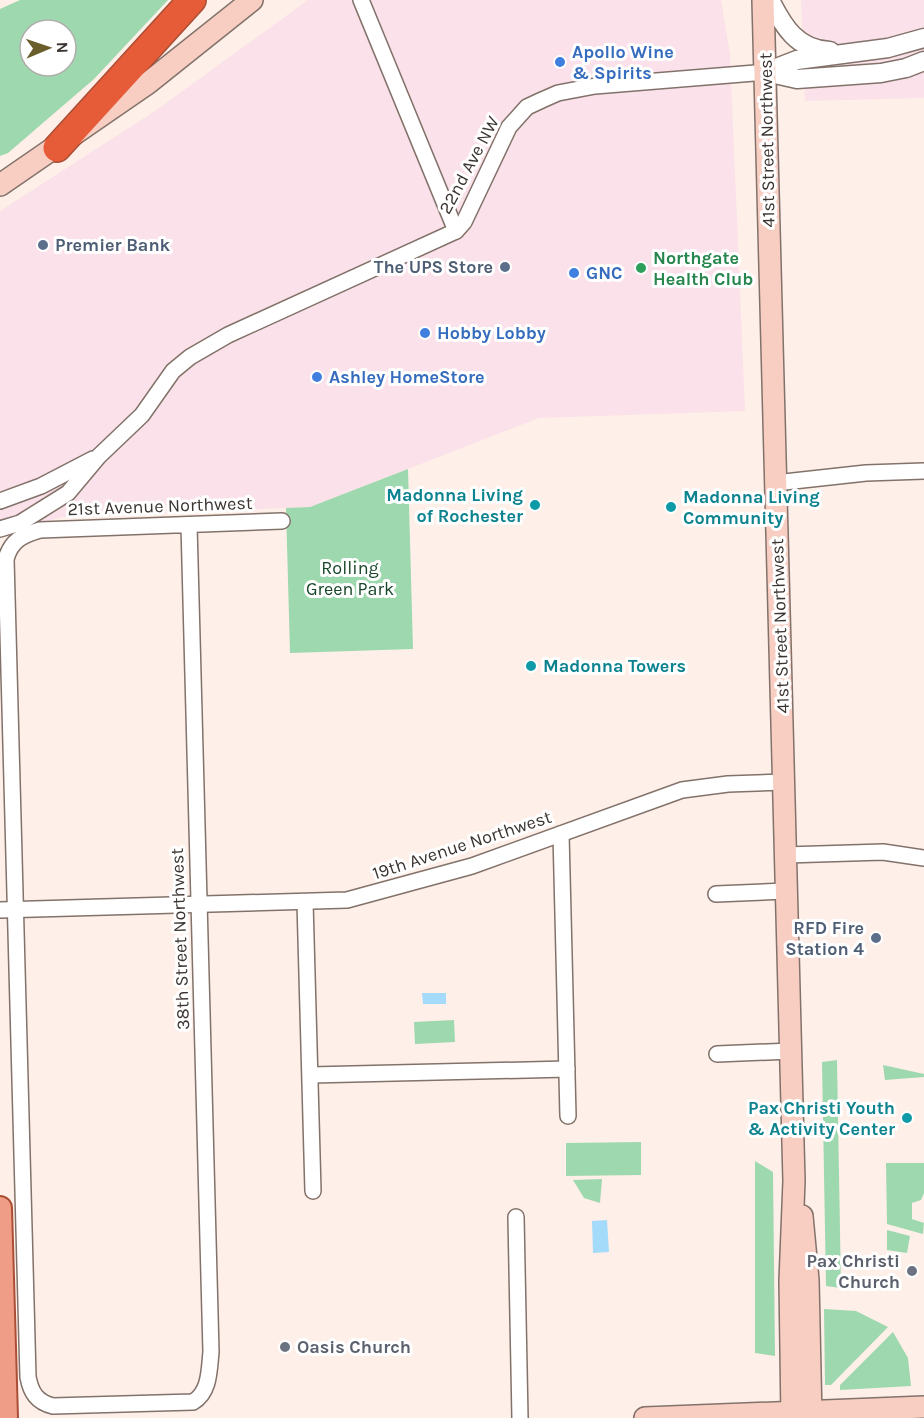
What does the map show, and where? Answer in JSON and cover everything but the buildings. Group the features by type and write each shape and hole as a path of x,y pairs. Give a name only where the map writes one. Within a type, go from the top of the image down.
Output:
{"highway":[{"path":"57,148 192,0"}],"main road":[{"path":"0,185 57,148 170,67 252,0"},
{"name":"41st Street Northwest","path":"763,0 794,1181 806,1249 802,1414"},
{"path":"0,1208 6,1418"},
{"path":"645,1418 802,1414 924,1407"}],"street":[{"path":"362,0 456,231"},
{"path":"770,0 781,21 798,41 824,51 856,52"},
{"path":"766,72 797,60 888,48 924,38"},
{"path":"881,73 888,48"},
{"path":"766,72 797,79 881,73 924,62"},
{"name":"22nd Ave NW","path":"99,456 142,415 173,371 190,357 228,335 456,231 464,222 509,127 527,107 558,93 595,86 766,72"},
{"path":"0,501 41,486 99,456"},
{"path":"0,529 20,523 68,493 99,456"},
{"path":"776,483 866,473 924,471"},
{"name":"21st Avenue Northwest","path":"7,910 6,559 9,548 16,540 40,530 282,521"},
{"name":"38th Street Northwest","path":"7,910 28,1377 32,1394 53,1406 192,1402 204,1393 211,1352 189,525"},
{"name":"19th Avenue Northwest","path":"7,910 347,900 376,894 472,866 682,790 728,784 784,782"},
{"path":"561,834 568,1116"},
{"path":"786,855 883,852 924,858"},
{"path":"716,894 786,891"},
{"path":"305,902 313,1191"},
{"path":"717,1054 791,1051"},
{"path":"311,1075 567,1069"},
{"path":"516,1217 520,1418"}],"shaded area":[{"path":"308,0 721,0 730,54 745,411 539,418 310,507 62,517 0,535 0,211 155,111"},
{"path":"801,0 924,0 924,98 805,101"}],"green space":[{"path":"20,0 168,0 94,79 8,153 0,156 0,9"},
{"name":"Rolling Green Park","path":"408,469 413,649 290,653 286,508 310,507"},
{"path":"454,1020 455,1042 415,1044 414,1022"},
{"path":"837,1060 841,1288 826,1286 822,1062"},
{"path":"883,1065 924,1074 924,1077 885,1080"},
{"path":"641,1142 641,1175 566,1176 566,1143"},
{"path":"755,1161 773,1172 775,1356 755,1353"},
{"path":"886,1163 924,1163 924,1193 921,1200 912,1203 912,1219 924,1223 923,1234 887,1224"},
{"path":"602,1179 600,1203 584,1198 573,1180"},
{"path":"887,1230 910,1236 907,1253 887,1250"},
{"path":"824,1309 856,1311 888,1327 831,1385 825,1385"},
{"path":"893,1332 908,1358 911,1386 840,1390 840,1385"}],"water":[{"path":"422,993 446,993 446,1004 423,1004"},
{"path":"607,1220 609,1252 593,1253 592,1221"}],"place":[{"name":"Apollo Wine & Spirits","path":"560,62"},
{"name":"Premier Bank","path":"43,245"},
{"name":"The UPS Store","path":"505,267"},
{"name":"Northgate Health Club","path":"641,268"},
{"name":"GNC","path":"574,273"},
{"name":"Hobby Lobby","path":"425,333"},
{"name":"Ashley HomeStore","path":"317,377"},
{"name":"Madonna Living of Rochester","path":"535,505"},
{"name":"Madonna Living Community","path":"671,507"},
{"name":"Madonna Towers","path":"531,666"},
{"name":"RFD Fire Station 4","path":"876,938"},
{"name":"Pax Christi Youth & Activity Center","path":"907,1118"},
{"name":"Pax Christi Church","path":"912,1271"},
{"name":"Oasis Church","path":"285,1347"}]}
